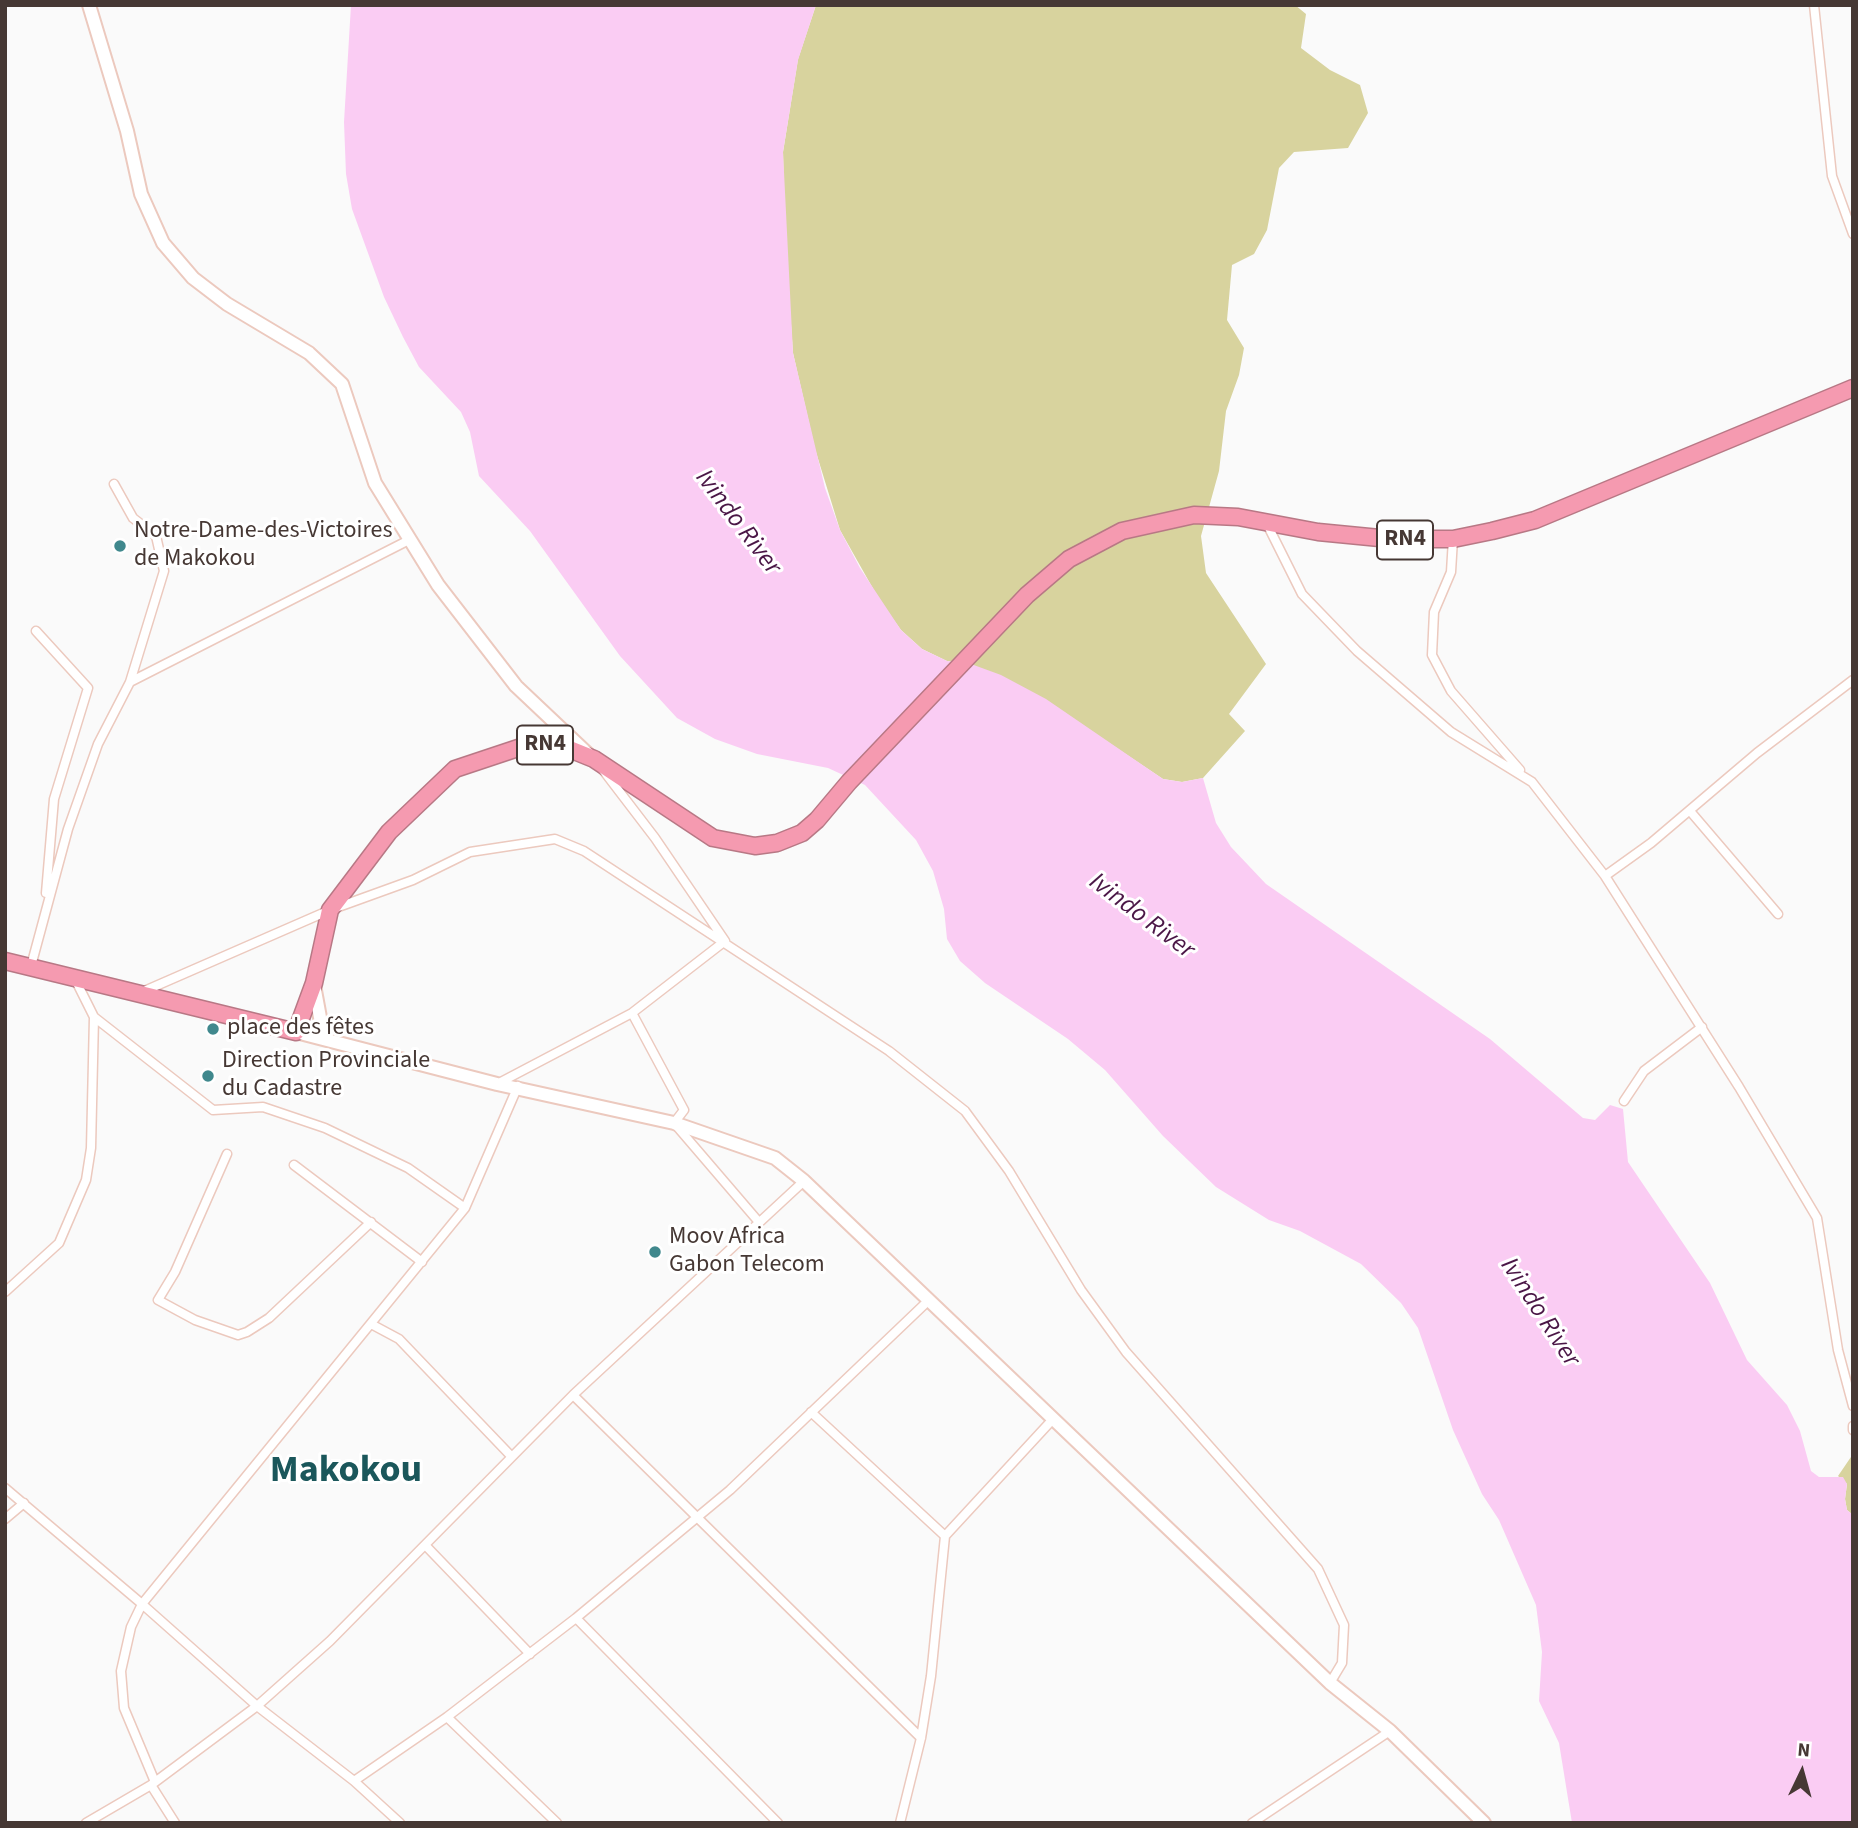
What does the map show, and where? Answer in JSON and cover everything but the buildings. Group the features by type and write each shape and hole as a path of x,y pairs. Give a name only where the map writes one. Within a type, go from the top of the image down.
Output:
{"highway":[{"name":"RN4","path":"296,1032 314,983 330,910 389,832 455,769 524,746 557,744 594,760 712,838 755,846 777,843 802,833 817,820 975,647 1069,559 1122,531 1194,515 1390,539 1452,538 1535,520 1853,388"},
{"path":"5,961 142,992 296,1032"}],"street":[{"path":"89,5 127,131 141,194 163,243 193,278 227,304 309,353 342,384 375,483 438,584 516,685 594,760 655,838 725,941"},
{"path":"1814,5 1832,176 1853,234"},
{"path":"31,966 68,829 98,744 131,682 164,571 156,536 133,518 114,484"},
{"path":"1266,522 1302,594 1357,651 1451,732 1532,782"},
{"path":"1452,538 1454,552 1451,572 1434,612 1432,655 1451,691 1532,782 1605,876 1702,1027 1817,1218 1838,1350 1853,1406"},
{"path":"131,682 409,540"},
{"path":"36,631 88,688 54,799 45,913"},
{"path":"1605,876 1690,811 1757,753 1853,680"},
{"path":"1690,811 1778,914"},
{"path":"142,992 330,910 413,880 471,852 555,839 584,850 725,941 802,997 889,1051 965,1111 1009,1171 1081,1290 1126,1352 1318,1569 1332,1593 1343,1625 1342,1663 1330,1683"},
{"path":"497,1084 632,1013 725,941"},
{"path":"73,976 94,1017 213,1110 263,1107 324,1128 408,1168 465,1208"},
{"path":"314,983 324,1039"},
{"path":"632,1013 684,1110 674,1123"},
{"path":"5,1292 59,1243 86,1180 91,1148 94,1017"},
{"path":"1624,1101 1644,1071 1702,1027"},
{"path":"296,1032 497,1084 518,1086 674,1123 775,1158 804,1181 1330,1683 1391,1731 1484,1823"},
{"path":"175,1823 153,1784 124,1708 121,1671 131,1627 142,1604 465,1208 518,1086"},
{"path":"674,1123 758,1221"},
{"path":"227,1154 175,1272 158,1300 195,1320 238,1335 247,1332 269,1318 371,1222"},
{"path":"294,1165 422,1262"},
{"path":"86,1823 153,1784 257,1706 330,1641 573,1395 804,1181"},
{"path":"355,1781 447,1717 530,1654 730,1490 929,1300"},
{"path":"371,1324 399,1339 511,1456"},
{"path":"573,1395 921,1738"},
{"path":"811,1412 945,1536"},
{"path":"900,1823 921,1738 931,1676 945,1536 1053,1419"},
{"path":"5,1488 257,1706 355,1781 400,1823"},
{"path":"5,1519 24,1503"},
{"path":"426,1546 530,1654"},
{"path":"576,1618 778,1823"},
{"path":"447,1717 557,1823"},
{"path":"1252,1823 1391,1731"}],"shaded area":[{"path":"816,5 1295,5 1306,14 1301,48 1330,70 1360,85 1368,113 1348,148 1294,152 1279,168 1267,230 1254,254 1232,265 1227,320 1244,348 1239,375 1226,411 1219,471 1201,536 1206,573 1266,664 1229,714 1245,731 1203,778 1182,782 1163,779 1109,743 971,664 947,661 922,649 901,630 880,601 840,530 815,449 793,353 785,235 783,152 798,59"},
{"path":"1853,1454 1853,1515 1847,1510 1847,1484 1838,1476"}],"water":[{"name":"Ivindo River","path":"351,5 816,5 798,60 783,152 793,353 825,488 840,530 860,568 901,630 922,649 947,661 971,664 1001,675 1046,699 1163,779 1182,782 1203,778 1216,823 1231,847 1266,884 1490,1039 1583,1118 1595,1120 1610,1105 1623,1109 1628,1162 1710,1283 1747,1360 1787,1405 1800,1431 1811,1471 1819,1477 1843,1477 1847,1484 1847,1510 1853,1515 1853,1823 1572,1823 1559,1743 1539,1701 1542,1652 1536,1605 1499,1520 1482,1494 1453,1430 1418,1328 1401,1303 1361,1264 1300,1231 1269,1220 1216,1187 1163,1136 1105,1070 1068,1039 985,983 960,961 947,939 944,909 933,871 916,840 865,785 828,768 757,754 715,739 677,718 620,656 530,531 479,476 470,432 461,412 419,367 384,297 352,209 346,174 344,122"}],"place":[{"name":"Notre-Dame-des-Victoires de Makokou","path":"120,546"},
{"name":"place des fêtes","path":"213,1029"},
{"name":"Direction Provinciale du Cadastre","path":"208,1076"},
{"name":"Moov Africa Gabon Telecom","path":"655,1252"}],"district":[{"name":"Makokou","path":"346,1473"}]}
